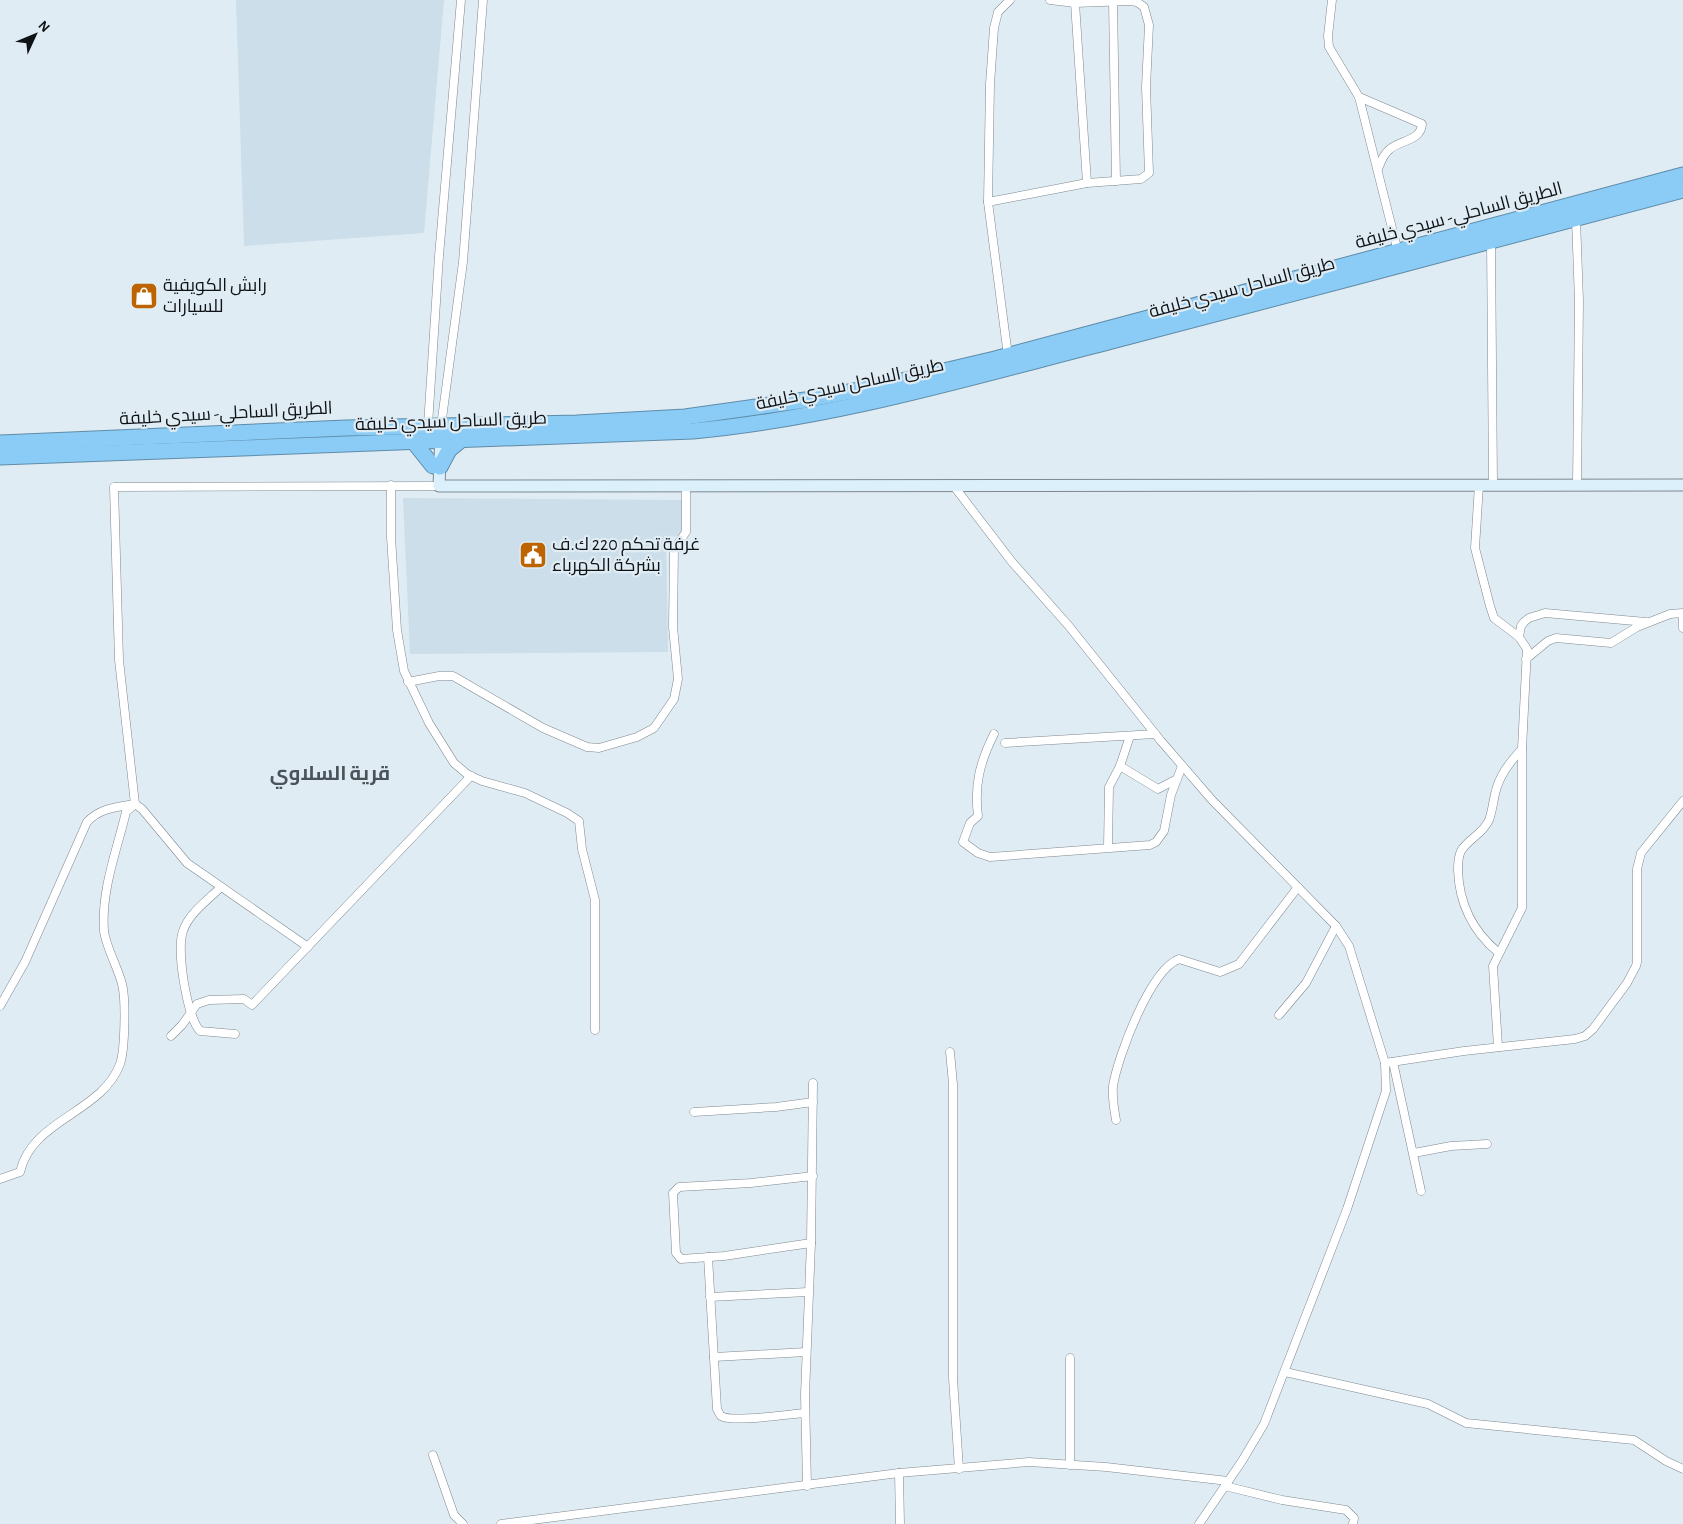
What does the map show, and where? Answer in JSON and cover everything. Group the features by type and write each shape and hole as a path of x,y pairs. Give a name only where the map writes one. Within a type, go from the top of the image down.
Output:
{"highway":[{"name":"الطريق الساحلي- سيدي خليفة","path":"0,442 435,433 685,417 842,393 1008,356 1683,175"},
{"name":"طريق الساحل سيدي خليفة","path":"0,457 413,441 435,433 461,440 693,431 771,423 823,413 969,378 1683,190"},
{"path":"413,441 438,474 449,450 461,440"}],"street":[{"path":"438,474 435,433 439,256 461,0"},
{"path":"435,433 463,262 483,0"},
{"path":"1008,356 988,202 990,84 994,28 998,12 1010,0"},
{"path":"988,202 1087,183 1142,179 1149,173 1146,87 1149,25 1144,7 1137,2 1075,3 1050,0"},
{"path":"1332,0 1328,36 1329,47 1359,97 1398,252"},
{"path":"1113,1 1116,181"},
{"path":"1075,3 1087,183"},
{"path":"1359,97 1422,124 1421,130 1417,135 1391,147 1384,154 1378,169"},
{"path":"1576,219 1579,301 1576,485"},
{"path":"1491,241 1493,485"},
{"path":"308,948 188,863 149,816 135,804 119,660 114,487 391,485 438,474 686,485 1683,485"},
{"path":"391,485 391,538 398,630 404,671 418,703 454,763 472,776 499,787 525,793 567,813 579,821 582,849 595,900 596,1030"},
{"path":"408,682 439,676 454,676 543,728 587,747 599,748 637,737 654,728 674,699 678,679 673,627 674,549 686,532 686,485"},
{"path":"953,485 1012,562 1068,625 1182,766 1212,800 1336,926 1349,946 1389,1062 1414,1153 1421,1191"},
{"path":"1479,485 1475,548 1486,593 1494,618 1519,637 1527,648 1522,749 1522,908 1492,966 1498,1047"},
{"path":"1519,637 1521,626 1524,622 1529,618 1546,613 1648,622"},
{"path":"1526,659 1548,641 1556,638 1611,643 1648,622 1670,614 1683,613 1683,628"},
{"path":"994,734 978,774 976,796 978,816 970,823 963,842 978,853 990,857 1108,847 1140,847 1156,842 1164,832 1171,795 1182,766"},
{"path":"1005,743 1155,734"},
{"path":"1108,847 1109,787 1120,766 1130,736"},
{"path":"1499,953 1479,933 1465,908 1460,889 1458,862 1461,851 1485,828 1490,819 1499,780 1507,766 1522,749"},
{"path":"1120,766 1158,789 1177,779"},
{"path":"171,1036 192,1013 197,1004 209,1000 244,999 252,1005 472,776"},
{"path":"1389,1062 1498,1047 1575,1039 1585,1036 1593,1029 1627,983 1637,962 1637,869 1641,853 1683,801"},
{"path":"0,1006 25,962 87,822 105,809 135,804"},
{"path":"0,1179 20,1172 22,1161 48,1130 96,1098 108,1086 121,1063 124,1023 123,986 104,932 108,880 126,812 135,804"},
{"path":"1116,1120 1113,1088 1121,1053 1132,1027 1164,968 1179,959 1220,972 1239,964 1298,887"},
{"path":"221,888 191,917 182,932 180,969 194,1024 200,1031 235,1034"},
{"path":"1279,1015 1306,983 1336,926"},
{"path":"950,1052 953,1084 953,1378 959,1469"},
{"path":"1199,1524 1264,1424 1347,1209 1386,1091 1389,1062"},
{"path":"807,1486 805,1413 811,1243 813,1083"},
{"path":"694,1112 756,1109 813,1102"},
{"path":"1414,1153 1451,1146 1487,1144"},
{"path":"811,1243 708,1257 678,1257 673,1192 675,1188 812,1176"},
{"path":"708,1257 717,1409 721,1416 751,1418 805,1413"},
{"path":"710,1297 808,1292"},
{"path":"714,1357 806,1352"},
{"path":"1070,1358 1070,1465"},
{"path":"1285,1372 1428,1404 1466,1423 1634,1440 1666,1461 1683,1469"},
{"path":"433,1455 454,1515 463,1524"},
{"path":"501,1524 692,1498 899,1474 1029,1462 1191,1476 1282,1500 1346,1510 1354,1518 1353,1524"},
{"path":"899,1474 900,1524"}],"shaded area":[{"path":"236,0 444,0 424,233 244,246"},
{"path":"403,498 684,500 684,536 666,537 668,652 410,654"}],"place":[{"name":"رابش الكويفية للسيارات","path":"144,296"},
{"name":"غرفة تحكم 220 ك.ف بشركة الكهرباء","path":"533,555"}],"district":[{"name":"قرية السلاوي","path":"330,774"}]}
